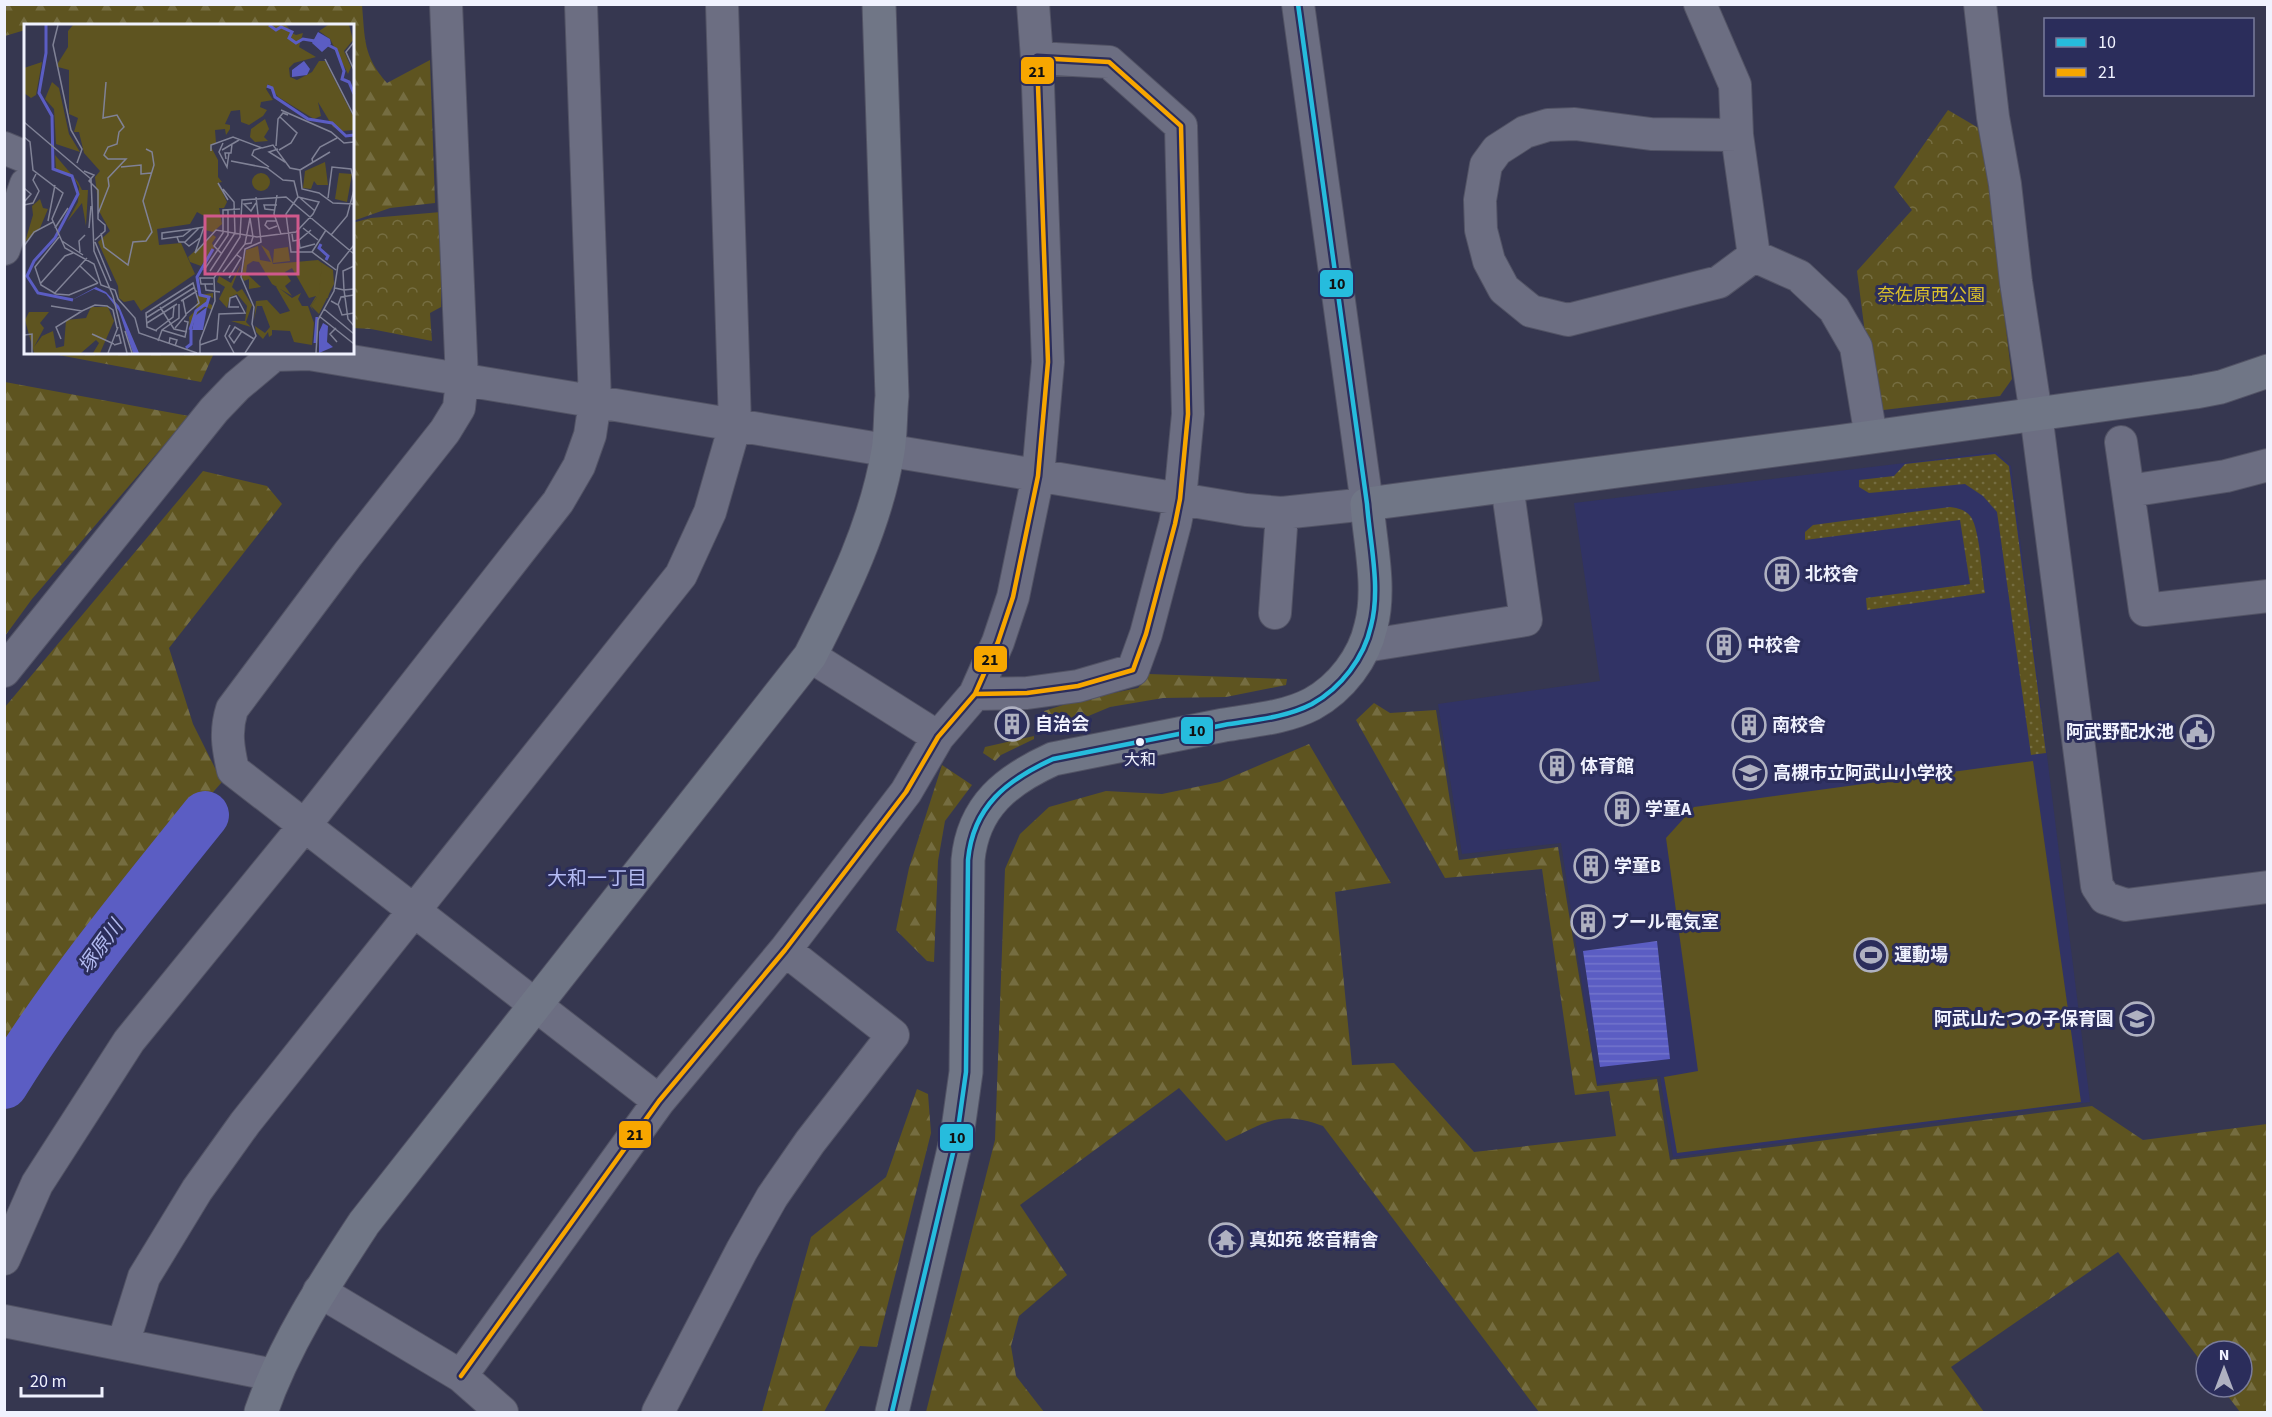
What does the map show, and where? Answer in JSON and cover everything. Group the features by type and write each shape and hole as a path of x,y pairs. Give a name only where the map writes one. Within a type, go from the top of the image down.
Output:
{"street":[{"path":"446,4 462,380 459,408 446,430 348,554 232,709 227,725 227,735 233,770 659,1101"},
{"path":"4,1258 37,1184 129,1041 305,825 558,502 579,466 590,435 595,402 581,4"},
{"path":"123,1344 144,1277 197,1190 245,1123 681,575 710,512 735,425 722,4"},
{"path":"261,1413 274,1375 318,1292 364,1223 810,656 851,576 872,516 888,451 892,396 879,4"},
{"path":"460,1376 659,1101 785,950 906,792 938,737 975,694 998,642 1013,597 1038,476 1048,362 1033,4"},
{"path":"892,1413 963,1104 966,1072 968,860 974,829 982,815 1001,790 1026,771 1053,759 1295,711 1313,703 1337,686 1356,663 1365,646 1371,626 1375,606 1367,504 1298,4"},
{"path":"1700,4 1735,86 1737,135 1754,256"},
{"path":"1980,4 1992,117 2002,163 2097,886 2105,898 2126,905 2268,887"},
{"path":"975,694 1027,693 1078,686 1134,670 1149,623 1180,499 1188,414 1181,126 1108,62 1037,58"},
{"path":"1737,135 1650,134 1575,124 1548,125 1525,132 1497,150 1486,165 1480,200 1481,230 1489,261 1504,289 1531,311 1568,320 1719,282 1754,256"},
{"path":"4,148 24,156"},
{"path":"4,249 24,190"},
{"path":"1754,256 1800,276 1834,309 1856,347 1871,437"},
{"path":"4,671 214,410 237,386 274,355 309,354 1246,510 1282,513 1367,504 2036,414 2222,387 2268,371"},
{"path":"2121,442 2145,610 2268,596"},
{"path":"2129,492 2226,476 2268,465"},
{"path":"1365,646 1540,620 1507,485"},
{"path":"1275,614 1282,513"},
{"path":"810,656 938,737"},
{"path":"658,1413 772,1197 810,1142 893,1035 785,950"},
{"path":"318,1292 460,1376 502,1413"},
{"path":"4,1320 274,1375"}],"shaded area":[{"name":"高槻市立阿武山小学校","path":"1996,452 2011,466 2090,1102 1673,1157 1660,1076 1597,1084 1561,843 1462,854 1438,704 1600,681 1574,503"},
{"path":"1657,941 1670,1059 1600,1067 1583,951"}],"green space":[{"path":"5,4 362,5 369,55 387,83 430,60 435,203 390,208 354,221 354,24 24,24 24,30 5,36"},
{"name":"奈佐原西公園","path":"1948,110 1982,130 2012,379 2000,396 1875,411 1857,271 1912,210 1894,187"},
{"path":"441,212 441,307 430,313 432,341 371,329 354,328 354,222 371,218"},
{"path":"53,354 213,354 201,382"},
{"path":"5,382 189,416 32,599 5,636"},
{"path":"1995,454 2009,466 2046,753 2031,755 1997,512 1983,496 1965,484 1869,493 1859,487 1859,480 1894,476 1905,464"},
{"path":"203,471 267,486 282,504 169,648 193,724 222,782 95,926 5,1052 5,707"},
{"path":"1950,507 1967,513 1974,524 1979,543 1985,593 1867,610 1866,598 1970,584 1960,520 1805,540 1805,532 1813,525"},
{"path":"1149,674 1287,679 1286,685 1226,697 1163,698 1110,707 1050,732 1044,711 1079,700 1138,688"},
{"path":"1374,703 1390,713 1436,710 1459,860 1558,847 1597,1086 1657,1079 1670,1160 2092,1106 2143,1140 2267,1124 2267,1412 2240,1412 2230,1399 2254,1399 2254,1339 2194,1339 2194,1352 2118,1252 1951,1367 1984,1412 1539,1412 1323,1126 1295,1119 1273,1120 1226,1141 1179,1088 1020,1205 1067,1275 1019,1316 1011,1346 1016,1376 1044,1412 926,1412 995,1140 1005,869 1020,834 1049,807 1106,791 1162,794 1220,782 1309,744 1391,883 1335,892 1352,1065 1394,1063 1474,1152 1616,1136 1609,1091 1575,1095 1542,869 1445,878 1356,720"},
{"path":"1034,736 1034,739 1001,755 995,761 983,753 985,747"},
{"name":"運動場","path":"2033,761 2081,1102 1677,1153 1664,1077 1698,1071 1666,838 1694,807"},
{"path":"942,765 972,785 945,821 938,861 934,962 927,961 896,930 909,868"},
{"path":"917,1089 928,1094 931,1133 877,1347 860,1346 824,1412 762,1412 811,1237 886,1177"}],"waterway":[{"name":"塚原川","path":"4,1085 75,980 205,815"}],"transit line":[{"name":"10","path":"892,1412 957,1136 966,1072 968,860 971,841 985,810 1007,786 1053,759 1269,718 1302,709 1323,697 1342,681 1357,661 1368,638 1374,611 1375,581 1367,504 1298,4"},
{"name":"21","path":"461,1376 659,1101 785,950 906,792 938,737 975,694 998,642 1013,597 1038,476 1048,362 1037,58 1109,62 1181,126 1188,414 1180,499 1175,524 1146,634 1133,670 1078,686 1027,693 975,694"}],"place":[{"name":"北校舎","path":"1782,574"},
{"name":"中校舎","path":"1724,645"},
{"name":"自治会","path":"1012,724"},
{"name":"南校舎","path":"1749,725"},
{"name":"阿武野配水池","path":"2197,732"},
{"name":"大和","path":"1140,742"},
{"name":"体育館","path":"1557,766"},
{"name":"高槻市立阿武山小学校","path":"1750,773"},
{"name":"学童A","path":"1622,809"},
{"name":"学童B","path":"1591,866"},
{"name":"プール電気室","path":"1588,922"},
{"name":"運動場","path":"1871,955"},
{"name":"阿武山たつの子保育園","path":"2137,1019"},
{"name":"真如苑 悠音精舎","path":"1226,1240"}],"district":[{"name":"大和一丁目","path":"597,879"}]}
